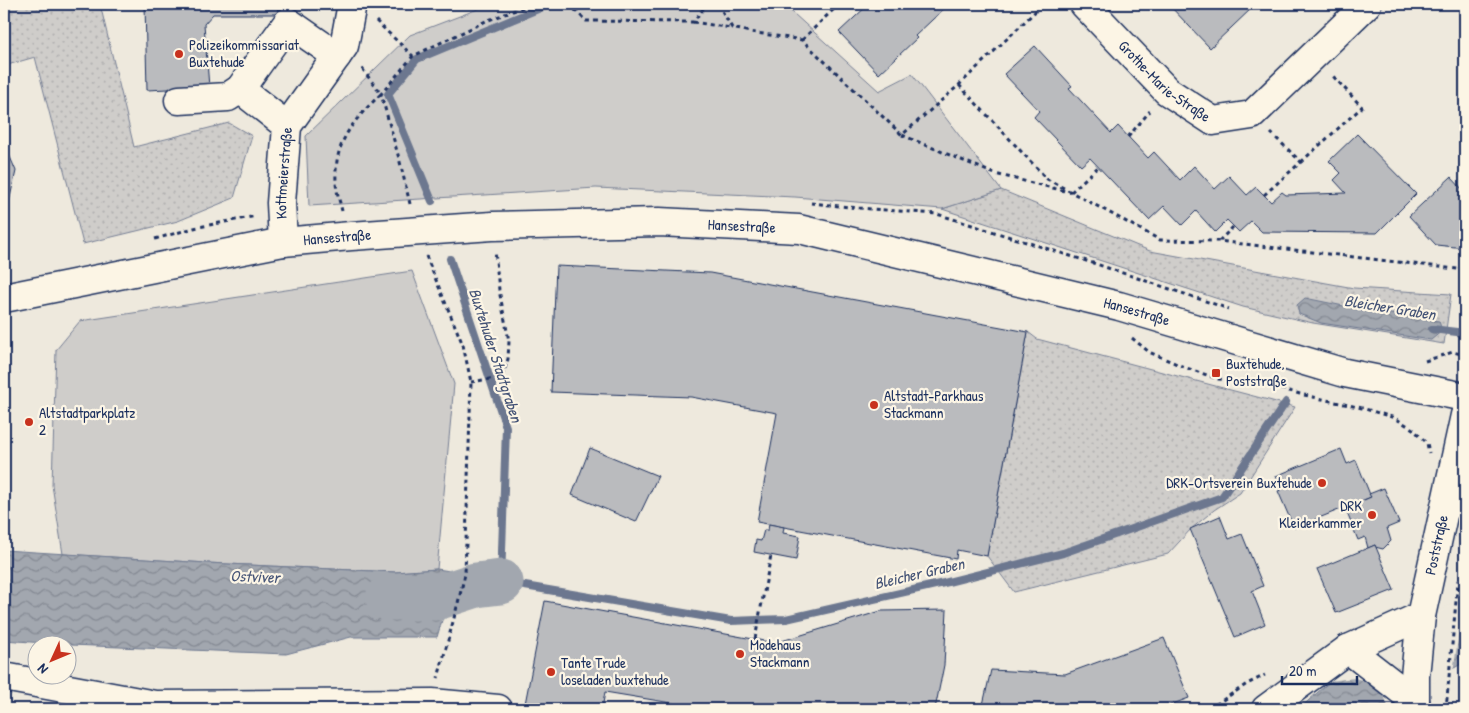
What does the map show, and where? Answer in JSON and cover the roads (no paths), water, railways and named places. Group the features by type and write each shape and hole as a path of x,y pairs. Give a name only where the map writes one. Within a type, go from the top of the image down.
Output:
{"street":[{"name":"Grothe-Marie-Straße","path":"1084,4 1167,91 1213,121 1252,115 1367,4"},
{"name":"Kottmeierstraße","path":"283,242 281,203 287,126 341,51 362,11"},
{"path":"179,100 228,97 240,89 288,22 341,51"},
{"path":"240,89 287,126"},
{"name":"Hansestraße","path":"4,298 283,242 351,236 492,226 659,222 799,229 1119,306 1344,372 1465,397"},
{"name":"Poststraße","path":"1415,705 1415,676 1421,616 1465,415"},
{"path":"1266,709 1348,649 1421,616"},
{"path":"1348,649 1415,705"},
{"path":"4,677 155,705 432,703 498,709"}],"water":[{"name":"Bleicher Graben","path":"1305,298 1368,311 1439,321 1442,331 1431,340 1321,323 1299,314 1297,305"},
{"path":"4,550 207,563 395,572 437,569 450,571 454,580 437,637 351,637 286,654 78,645 78,636 28,636 28,642 4,640"},
{"path":"1465,598 1465,662 1379,709 1299,709 1326,685"}],"waterway":[{"name":"Buxtehuder Stadtgraben","path":"432,201 388,94 417,59 545,6 569,4"},
{"name":"Bleicher Graben","path":"450,259 506,427 501,582 731,621 786,619 944,583 1063,553 1222,497 1286,402"},
{"name":"Bleicher Graben","path":"1432,329 1465,333"},
{"name":"Ostviver","path":"388,598 436,598 476,585 501,582"}],"place":[{"name":"Polizeikommissariat Buxtehude","path":"179,54"},
{"name":"Buxtehude, Poststraße","path":"1216,373"},
{"name":"Altstadt-Parkhaus Stackmann","path":"874,405"},
{"name":"Altstadtparkplatz 2","path":"29,422"},
{"name":"DRK-Ortsverein Buxtehude","path":"1322,483"},
{"name":"DRK Kleiderkammer","path":"1372,515"},
{"name":"Modehaus Stackmann","path":"740,654"},
{"name":"Tante Trude loseladen buxtehude","path":"551,672"}]}
